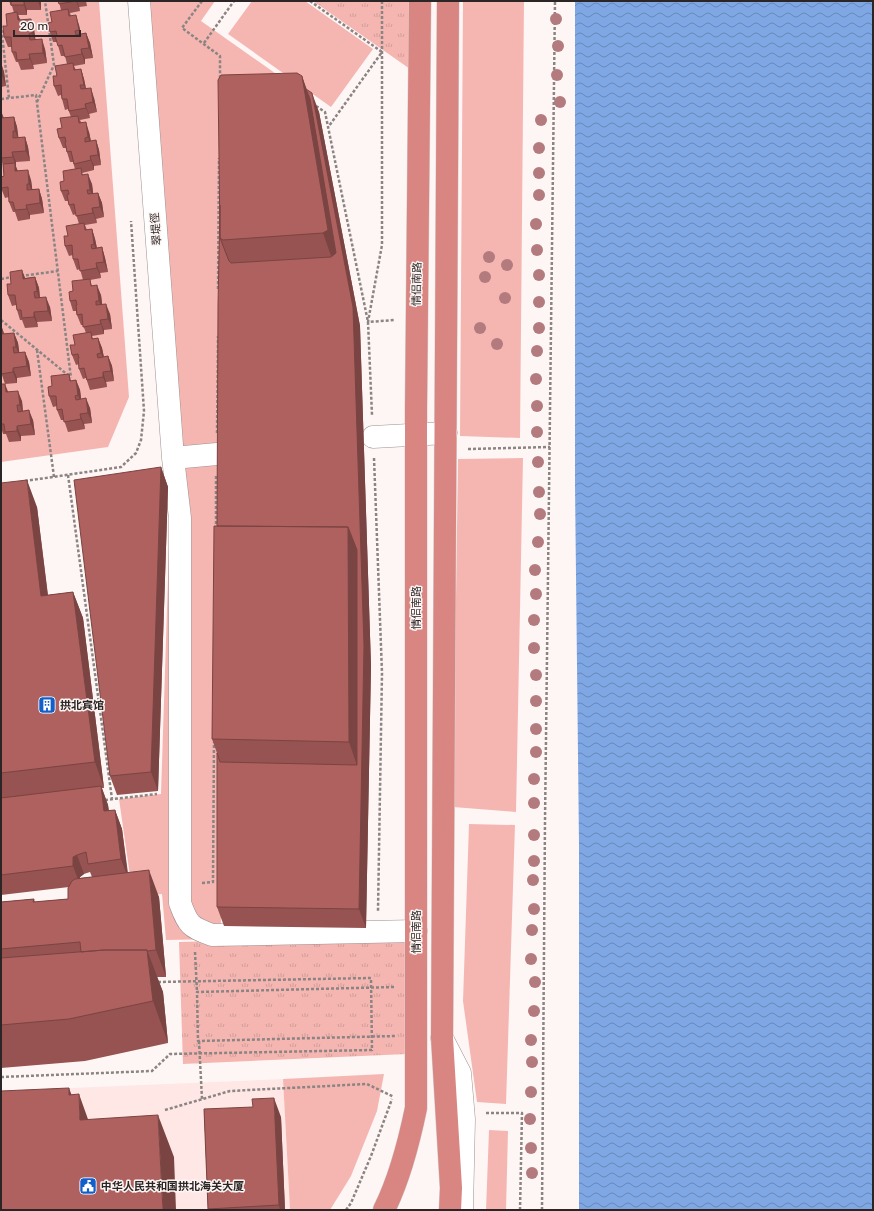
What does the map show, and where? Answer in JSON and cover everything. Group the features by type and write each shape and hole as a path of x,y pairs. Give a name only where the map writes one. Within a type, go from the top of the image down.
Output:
{"highway":[{"name":"情侣南路","path":"384,1210 392,1195 410,1136 416,1108 416,434 420,1"},
{"path":"448,1 442,1038 451,1188 450,1210"}],"lane":[{"name":"翠堤徑","path":"139,1 173,458 180,518 180,902 186,919 195,929"},
{"path":"373,437 416,434 446,441"},
{"path":"173,458 217,454"},
{"path":"195,929 212,935 416,931"},
{"path":"442,1038 460,1073 464,1119 462,1210"}],"path":[{"path":"37,103 54,65 45,1"},
{"path":"204,44 234,1"},
{"path":"310,1 382,52"},
{"path":"368,322 382,245 382,1"},
{"path":"542,1210 545,837 556,1"},
{"path":"1,25 9,98"},
{"path":"329,126 382,52"},
{"path":"1,99 36,95 71,378 1,320"},
{"path":"312,104 325,112 329,126 368,322 382,673 377,932"},
{"path":"24,481 121,467 136,453 142,440 144,412 131,215"},
{"path":"1,279 58,271"},
{"path":"368,322 399,320"},
{"path":"37,350 54,477"},
{"path":"446,441 550,446"},
{"path":"68,475 112,799"},
{"path":"104,800 180,792"},
{"path":"195,929 202,1100"},
{"path":"1,1077 152,1071 170,1054 372,1050 370,978 153,982"},
{"path":"197,992 416,986"},
{"path":"199,1041 416,1035"},
{"path":"164,1110 230,1091 367,1084 416,1108"},
{"path":"486,1112 522,1113 520,1210"}],"shaded area":[{"path":"283,1079 290,1210 1,1210 1,1091"}],"green space":[{"path":"1,1 99,1 129,397 108,447 1,462"},
{"path":"142,1 215,1 201,21 299,90 220,323 221,939 166,940 162,894 133,897 119,799 161,794 171,486"},
{"path":"252,1 305,1 373,49 331,107 228,34"},
{"path":"313,1 411,1 410,69"},
{"path":"463,1 524,1 520,438 460,436"},
{"path":"523,458 516,812 453,807 458,459"},
{"path":"469,824 515,825 506,1104 477,1102 463,1001"},
{"path":"407,936 407,1054 183,1064 179,942"},
{"path":"384,1074 377,1111 351,1176 330,1210 290,1210 283,1079"},
{"path":"489,1130 508,1131 506,1210 486,1210"}],"water":[{"path":"575,1 873,1 873,1210 579,1210 579,844 575,485"}],"building":[{"path":"11,1 24,1 24,5 11,5"},
{"path":"58,1 76,1 59,4"},
{"path":"68,9 69,16 76,15 79,30 75,31 76,35 86,33 89,48 81,49 82,54 65,57 62,45 58,46 55,36 57,36 56,31 50,32 48,23 52,22 50,12"},
{"path":"17,12 18,20 31,19 32,33 29,34 30,40 42,39 43,53 29,54 30,59 17,60 16,52 12,52 11,37 4,37 3,26 7,26 6,14"},
{"path":"73,63 74,70 81,69 84,85 80,85 81,89 91,88 93,102 85,104 86,108 69,111 67,99 62,99 61,85 54,86 53,76 57,76 55,66"},
{"path":"297,73 302,76 328,230 323,233 223,240 220,238 218,80 221,75"},
{"path":"306,89 312,93 353,307 364,646 359,909 217,907 217,753 220,762 357,765 357,550 348,527 217,526 220,205 220,238 231,263 331,257 336,253 310,99"},
{"path":"78,116 79,123 86,122 88,137 85,138 85,142 96,140 98,155 90,156 91,160 74,164 71,151 67,152 65,137 59,138 57,129 62,128 60,118"},
{"path":"14,117 15,131 13,131 13,138 25,137 26,151 12,152 13,157 1,158 1,118"},
{"path":"15,163 15,171 28,170 29,184 27,184 27,190 39,189 40,203 26,205 27,209 15,210 13,202 9,202 8,187 1,188 1,177 4,176 3,164"},
{"path":"81,168 82,175 88,174 90,190 87,190 88,194 98,193 100,207 92,208 93,213 76,216 74,204 69,205 67,195 69,194 68,190 61,191 60,182 64,181 63,171"},
{"path":"84,223 85,230 92,229 94,244 91,245 92,249 102,247 104,262 96,263 97,268 80,271 78,259 73,259 72,245 65,246 64,236 68,236 66,226"},
{"path":"22,270 23,279 35,277 37,291 34,292 35,298 46,297 48,311 34,312 34,317 22,318 21,310 17,310 15,295 8,295 7,284 11,284 10,272"},
{"path":"90,279 91,286 97,285 99,301 96,301 96,305 106,304 108,319 100,320 101,324 83,327 82,314 77,315 76,300 70,301 69,292 73,291 72,281"},
{"path":"1,325 2,334 14,333 16,347 13,347 14,353 25,352 27,366 13,368 13,372 1,374"},
{"path":"91,332 92,339 98,338 101,353 97,354 98,358 108,356 111,371 103,372 103,377 87,380 84,368 79,369 78,354 72,355 70,345 75,345 73,335"},
{"path":"69,374 70,381 76,380 78,395 75,396 76,400 86,398 88,413 80,414 81,419 64,422 62,409 57,410 56,396 49,396 48,387 52,386 51,376"},
{"path":"1,384 5,384 6,392 18,391 20,405 17,405 18,412 29,410 31,424 17,426 17,431 5,432 4,424 1,424"},
{"path":"161,467 151,772 110,776 74,480"},
{"name":"拱北宾馆","path":"27,480 41,596 73,592 95,762 1,773 1,483"},
{"path":"214,526 348,527 349,742 212,739"},
{"path":"101,786 104,811 115,810 121,859 88,864 86,852 73,857 73,866 1,875 1,798"},
{"path":"149,870 156,950 104,950 81,952 80,942 1,949 1,902 34,899 33,902 68,899 68,888 75,879"},
{"path":"104,950 147,950 153,1001 69,1019 1,1025 1,958"},
{"name":"中华人民共和国拱北海关大厦","path":"69,1088 69,1095 79,1094 80,1120 158,1115 163,1210 1,1210 1,1091"},
{"path":"274,1098 279,1205 208,1209 204,1109 253,1107 252,1099"}],"place":[{"name":"拱北宾馆","path":"47,705"},
{"name":"中华人民共和国拱北海关大厦","path":"88,1186"}]}
